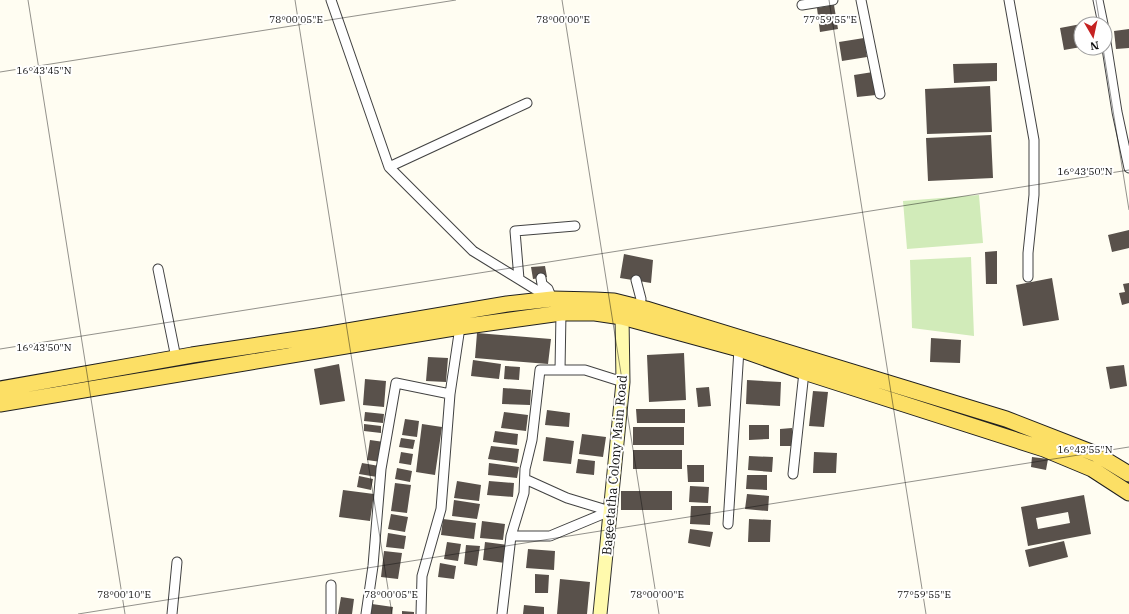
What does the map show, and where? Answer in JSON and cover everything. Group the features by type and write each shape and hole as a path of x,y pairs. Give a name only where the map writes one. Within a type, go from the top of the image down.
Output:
{"main road":[{"path":"0,389 176,358 507,304 552,299 614,302 640,308 1006,419 1096,454 1129,474"},
{"path":"0,404 460,327 561,313 595,313 622,317 738,349 1044,450 1092,470 1129,493"}],"street":[{"path":"331,0 389,167 473,251 552,299"},
{"path":"802,5 833,0"},
{"path":"862,0 880,94"},
{"path":"1009,0 1034,140 1034,196 1028,253 1028,277"},
{"path":"1099,0 1102,16"},
{"path":"1108,56 1117,112 1128,164"},
{"path":"389,167 527,103"},
{"path":"519,279 515,231 575,226"},
{"path":"158,269 176,358"},
{"path":"541,278 542,284 548,289 552,299 561,313 560,370"},
{"path":"636,280 641,299 640,308"},
{"name":"Bageetatha Colony Main Road","path":"600,614 623,382 622,317"},
{"path":"421,614 422,576 440,509 450,394 460,327"},
{"path":"728,524 738,349"},
{"path":"502,614 511,536 524,493 525,469 532,440 540,370 585,370 623,382"},
{"path":"793,474 804,372"},
{"path":"366,614 373,566 381,469 396,383 450,394"},
{"path":"525,479 567,498 610,511"},
{"path":"511,536 550,536 610,511"},
{"path":"172,614 177,562"},
{"path":"331,586 331,614"}],"green space":[{"path":"979,195 983,243 907,249 903,201"},
{"path":"971,257 974,336 912,328 910,260"}],"building":[{"path":"834,5 838,29 820,32 817,8"},
{"path":"1073,26 1073,48 1064,50 1060,28"},
{"path":"1129,29 1129,48 1116,49 1114,31"},
{"path":"864,38 867,57 842,61 839,42"},
{"path":"997,63 997,81 954,83 953,64"},
{"path":"873,72 876,95 857,97 854,75"},
{"path":"990,86 992,132 927,134 925,89"},
{"path":"991,135 993,178 928,181 926,138"},
{"path":"1129,230 1129,248 1112,252 1108,235"},
{"path":"997,251 997,284 986,284 985,252"},
{"path":"624,254 653,260 651,283 620,278"},
{"path":"545,266 547,277 533,279 531,267"},
{"path":"1052,278 1059,320 1023,326 1016,285"},
{"path":"1129,283 1129,303 1122,305 1119,293 1125,292 1123,284"},
{"path":"477,333 551,339 548,364 475,358"},
{"path":"931,338 961,340 960,363 930,362"},
{"path":"684,353 686,400 649,402 647,355"},
{"path":"428,357 448,358 446,382 426,381"},
{"path":"473,360 501,364 499,379 471,376"},
{"path":"339,364 345,401 320,405 314,369"},
{"path":"1124,365 1127,386 1110,389 1106,367"},
{"path":"505,366 520,367 519,380 504,379"},
{"path":"365,379 386,381 384,407 363,405"},
{"path":"747,380 781,382 780,406 746,404"},
{"path":"709,387 711,406 698,407 696,388"},
{"path":"503,388 531,390 530,405 502,404"},
{"path":"813,391 828,392 824,427 809,426"},
{"path":"636,409 685,409 685,423 637,423"},
{"path":"547,410 570,413 569,427 545,425"},
{"path":"365,412 384,414 383,423 364,421"},
{"path":"504,412 528,415 526,431 501,428"},
{"path":"405,419 419,421 417,437 402,435"},
{"path":"364,424 381,426 381,433 364,431"},
{"path":"422,424 442,427 435,475 416,472"},
{"path":"749,425 769,425 769,439 749,440"},
{"path":"633,427 684,427 684,445 633,445"},
{"path":"792,428 792,446 780,446 780,429"},
{"path":"495,431 518,434 517,445 493,442"},
{"path":"582,434 606,437 603,457 579,454"},
{"path":"546,437 574,441 571,464 543,461"},
{"path":"401,438 415,440 413,449 399,447"},
{"path":"370,440 384,442 381,462 367,460"},
{"path":"491,446 519,449 517,463 488,459"},
{"path":"633,450 682,450 682,469 633,469"},
{"path":"401,452 413,454 411,465 399,463"},
{"path":"814,452 837,453 836,473 813,473"},
{"path":"749,456 773,457 772,472 748,470"},
{"path":"1032,457 1048,459 1046,470 1031,467"},
{"path":"578,459 595,461 594,475 576,473"},
{"path":"362,463 379,466 377,477 359,474"},
{"path":"489,463 519,467 517,478 488,475"},
{"path":"687,465 704,465 704,482 688,482"},
{"path":"397,468 412,471 410,482 395,479"},
{"path":"747,475 767,475 767,490 746,489"},
{"path":"359,476 373,479 371,490 357,487"},
{"path":"457,481 481,485 479,501 454,498"},
{"path":"489,481 514,483 513,497 487,495"},
{"path":"395,483 411,485 407,513 391,511"},
{"path":"690,486 709,487 708,503 689,502"},
{"path":"343,490 374,494 370,521 339,517"},
{"path":"621,491 672,491 672,510 621,510"},
{"path":"747,494 769,496 768,511 745,509"},
{"path":"1084,495 1091,534 1028,546 1021,507","holes":["1068,512 1070,523 1038,529 1036,518"]},
{"path":"454,500 480,504 477,519 452,516"},
{"path":"691,506 711,506 710,525 690,524"},
{"path":"391,514 408,517 405,532 388,529"},
{"path":"443,519 476,523 474,539 441,535"},
{"path":"749,519 771,520 770,542 748,542"},
{"path":"482,521 505,524 503,540 480,538"},
{"path":"690,529 713,532 710,547 688,543"},
{"path":"388,533 406,536 404,549 386,547"},
{"path":"1064,541 1068,557 1029,567 1025,550"},
{"path":"447,542 461,544 458,561 444,559"},
{"path":"485,542 508,545 505,563 483,560"},
{"path":"466,545 480,546 477,566 464,564"},
{"path":"528,549 555,551 554,570 526,568"},
{"path":"384,551 402,553 398,579 381,577"},
{"path":"440,563 456,566 454,579 438,577"},
{"path":"535,574 549,575 548,593 535,593"},
{"path":"560,579 590,582 587,614 557,614"},
{"path":"341,597 354,599 352,614 338,614"},
{"path":"372,604 393,607 392,614 370,614"},
{"path":"524,605 544,607 544,614 523,614"},
{"path":"402,611 414,612 414,614 402,614"}]}
